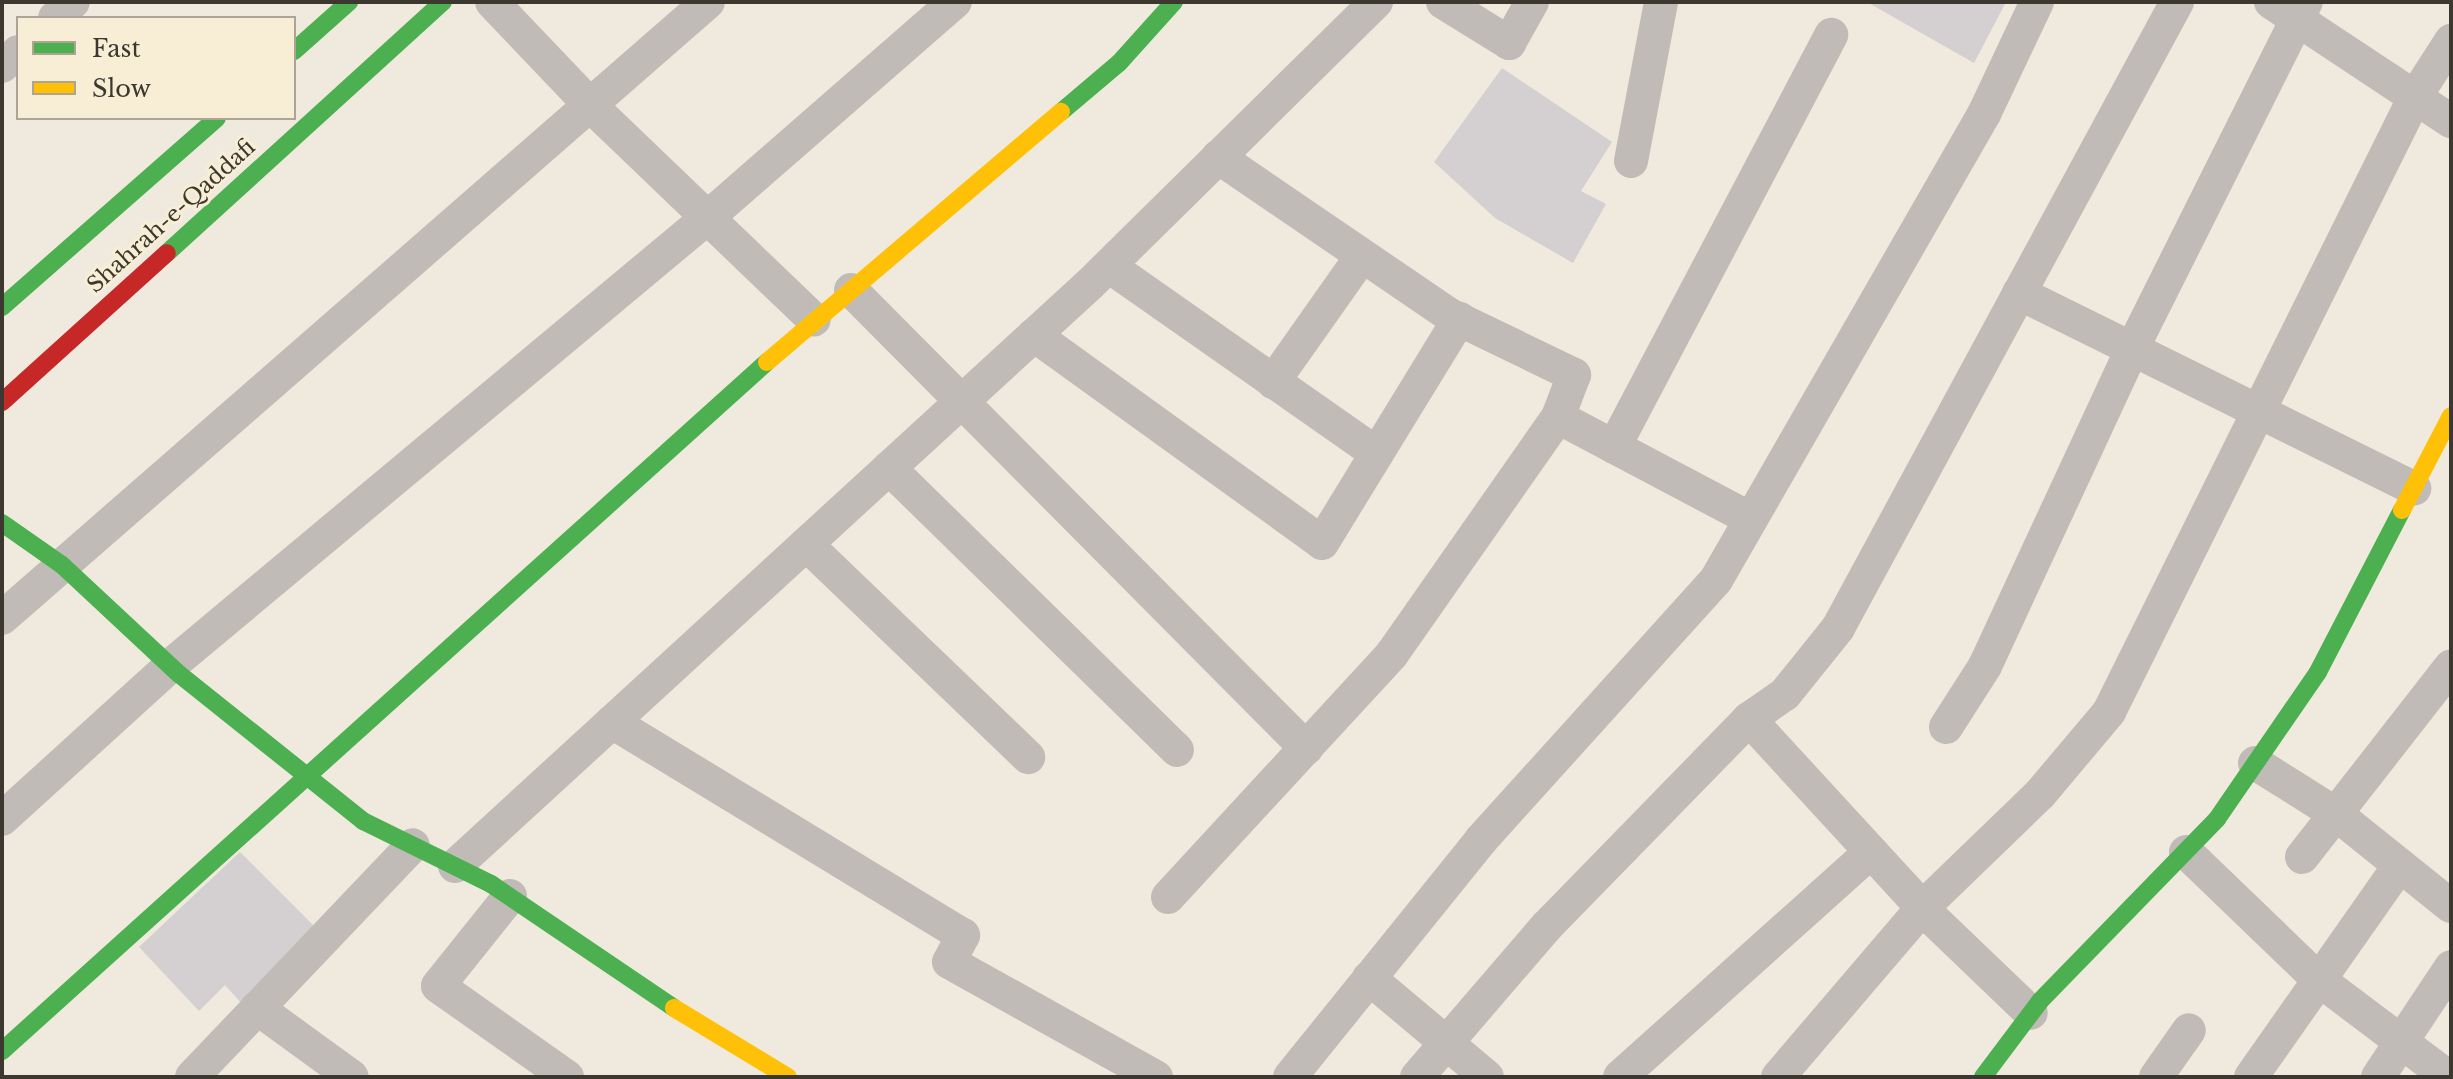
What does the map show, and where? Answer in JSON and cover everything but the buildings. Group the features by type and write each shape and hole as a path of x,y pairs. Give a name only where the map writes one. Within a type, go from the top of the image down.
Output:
{"street":[{"path":"57,16 73,2"},
{"path":"296,49 349,2"},
{"name":"Shahrah-e-Qaddafi","path":"2,402 443,2"},
{"path":"492,2 590,105 814,320"},
{"path":"2,618 708,2"},
{"path":"2,819 170,666 707,218 955,2"},
{"path":"2,1051 305,773 814,320 1119,63 1174,2"},
{"path":"455,866 1109,266 1376,2"},
{"path":"1443,2 1509,43 1532,2"},
{"path":"1631,161 1661,2"},
{"path":"1290,1077 1481,840 1716,580 1984,114 2037,2"},
{"path":"1417,1077 1547,926 1749,719 1785,694 1838,628 2177,2"},
{"path":"1946,727 1985,666 2291,7 2451,121"},
{"path":"1614,447 1831,35"},
{"path":"1778,1077 1923,907 2040,794 2109,712 2415,97 2451,41"},
{"name":"Shahrah-e-Qaddafi","path":"2,307 215,120"},
{"path":"1168,897 1392,654 1558,417 1574,375 1459,319 1218,157"},
{"path":"1273,382 1362,256"},
{"path":"1109,266 1377,454"},
{"path":"851,290 1306,748"},
{"path":"2019,293 2414,488"},
{"path":"1034,335 1322,543 1459,319"},
{"path":"1983,1077 2031,1013 2217,819 2318,672 2451,416"},
{"path":"1558,417 1751,519"},
{"path":"889,468 1177,750"},
{"path":"2,523 62,565 170,666 363,821 510,896 719,1038 788,1077"},
{"path":"806,544 1028,757"},
{"path":"2302,857 2336,814 2440,703 2451,666"},
{"path":"1749,719 1923,907 2031,1013"},
{"path":"612,722 963,935 949,962 1156,1077"},
{"path":"2255,763 2336,814 2451,906"},
{"path":"192,1077 413,845"},
{"path":"1620,1077 1871,852"},
{"path":"2186,852 2318,979 2448,1077"},
{"path":"2251,1077 2400,865"},
{"path":"510,896 438,986 567,1077"},
{"path":"2378,1077 2399,1041 2451,967"},
{"path":"1369,978 1487,1077"},
{"path":"257,1008 352,1077"},
{"path":"2156,1077 2189,1030"}],"traffic: fast":[{"path":"296,49 349,2"},
{"path":"167,253 443,2"},
{"path":"1061,112 1119,63 1174,2"},
{"path":"2,307 215,120"},
{"path":"2,1051 767,362"},
{"path":"1983,1077 2040,1001 2217,819 2318,672 2402,510"},
{"path":"2,523 62,565 179,674 363,821 491,884 674,1008"}],"traffic: slow":[{"path":"767,362 1061,112"},
{"path":"2402,510 2451,416"},
{"path":"674,1008 788,1077"}],"traffic: jam":[{"path":"2,402 167,253"}]}
